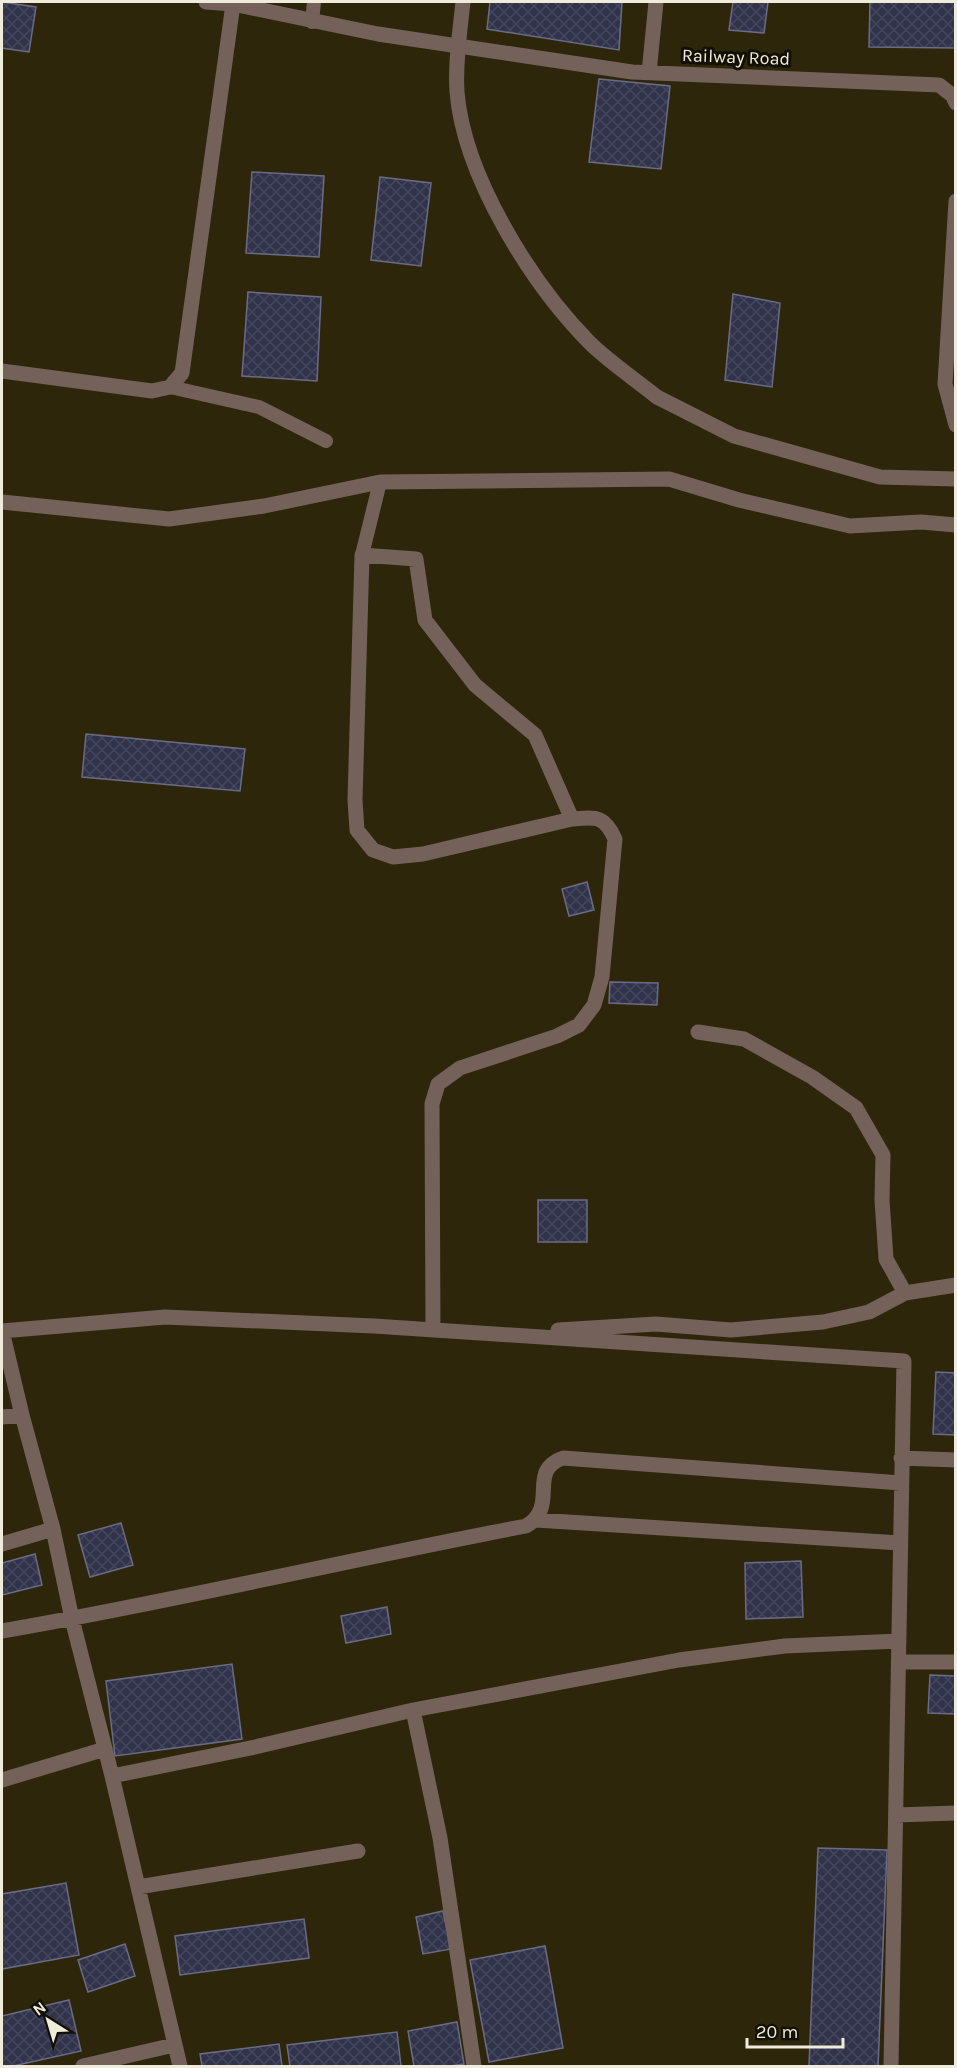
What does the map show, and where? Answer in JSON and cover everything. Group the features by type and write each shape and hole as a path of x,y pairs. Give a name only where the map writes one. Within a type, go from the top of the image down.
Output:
{"street":[{"name":"Railway Road","path":"206,2 233,4 312,22 508,55 632,72 939,85 952,95 956,104"},
{"path":"463,2 457,92 464,137 484,187 510,237 543,287 590,343 657,397 734,436 880,477 951,479"},
{"path":"649,73 656,2"},
{"path":"2,371 152,391 170,387 182,373 233,4"},
{"path":"956,201 945,384 956,425"},
{"path":"2,502 170,519 264,506 380,482 669,479 739,500 850,526 921,522 956,525"},
{"path":"433,1330 432,1104 438,1084 460,1068 557,1036 579,1024 594,1005 602,977 615,839 608,825 592,817 572,819 423,854 393,857 373,850 357,830 355,800 362,555 416,559 425,620 475,685 536,735 572,819"},
{"path":"698,1032 744,1039 812,1077 856,1108 883,1155 882,1200 886,1259 905,1293"},
{"path":"496,1334 656,1324 731,1330 823,1322 869,1312 905,1293 956,1285"},
{"path":"180,2067 112,1776 72,1619 53,1528 2,1331 165,1317 433,1330 904,1361 891,2067"},
{"path":"2,1417 22,1415"},
{"path":"2,1631 72,1619 404,1549 526,1526 536,1520 542,1509 545,1472 552,1462 563,1458 901,1483"},
{"path":"901,1458 956,1460"},
{"path":"536,1520 900,1544"},
{"path":"2,1544 53,1528"},
{"path":"112,1776 255,1747 413,1710 678,1660 785,1646 899,1641"},
{"path":"899,1662 956,1662"},
{"path":"413,1710 440,1838 474,2067"},
{"path":"2,1780 105,1749"},
{"path":"896,1815 956,1813"},
{"path":"138,1887 357,1851"},
{"path":"83,2067 174,2045"}],"lane":[{"path":"312,22 314,2"},
{"path":"170,387 259,407 326,441"},
{"path":"362,555 380,482"}],"building":[{"path":"2,2 36,7 29,52 2,48"},
{"path":"490,2 622,2 619,50 487,29"},
{"path":"733,2 768,2 764,33 729,30"},
{"path":"870,2 956,2 956,48 869,47"},
{"path":"599,79 670,86 661,169 589,162"},
{"path":"252,172 324,176 319,257 246,253"},
{"path":"380,177 431,183 421,266 371,260"},
{"path":"248,292 321,297 317,381 242,376"},
{"path":"733,294 780,303 772,387 725,380"},
{"path":"86,734 245,749 240,791 82,777"},
{"path":"587,882 594,910 569,916 562,889"},
{"path":"610,982 658,983 657,1005 609,1003"},
{"path":"538,1200 587,1200 587,1242 538,1242"},
{"path":"936,1372 956,1373 956,1435 933,1434"},
{"path":"121,1523 133,1565 90,1577 78,1535"},
{"path":"35,1554 42,1585 2,1595 2,1563"},
{"path":"801,1561 803,1617 746,1619 745,1563"},
{"path":"387,1607 391,1634 346,1643 341,1616"},
{"path":"232,1664 242,1739 115,1756 106,1681"},
{"path":"930,1675 956,1676 956,1714 928,1713"},
{"path":"818,1848 887,1850 878,2066 809,2066"},
{"path":"66,1883 79,1955 2,1969 2,1894"},
{"path":"443,1911 451,1949 423,1954 416,1917"},
{"path":"304,1919 309,1958 180,1975 175,1936"},
{"path":"125,1944 135,1976 88,1992 78,1960"},
{"path":"545,1946 563,2048 489,2062 470,1960"},
{"path":"69,2000 81,2051 13,2066 2,2066 2,2016"},
{"path":"457,2022 464,2064 414,2066 408,2031"},
{"path":"397,2032 401,2066 290,2066 287,2045"},
{"path":"279,2044 282,2066 202,2066 200,2054"}]}
